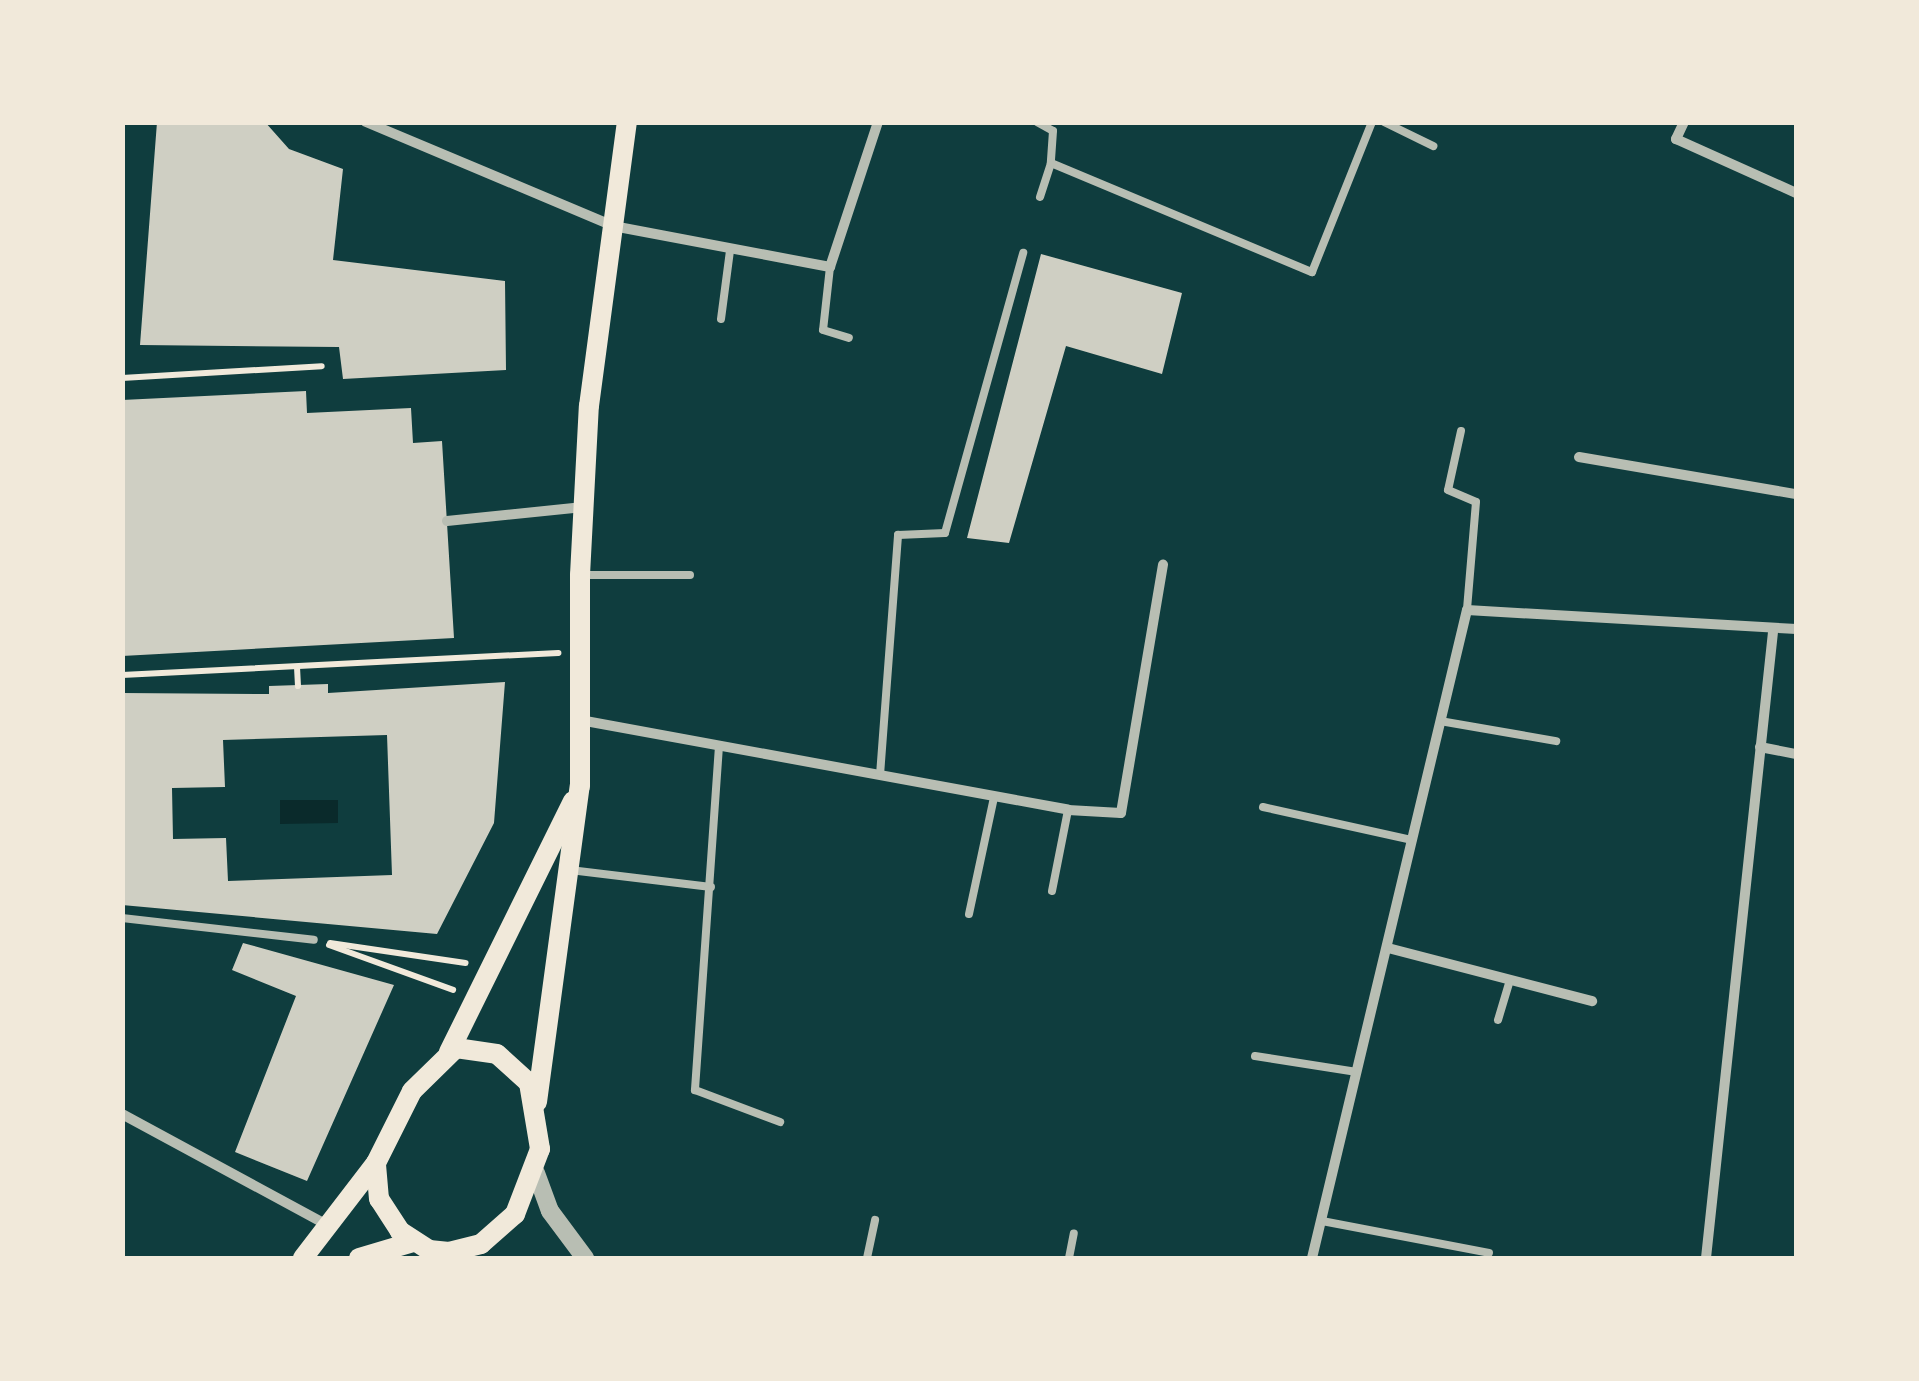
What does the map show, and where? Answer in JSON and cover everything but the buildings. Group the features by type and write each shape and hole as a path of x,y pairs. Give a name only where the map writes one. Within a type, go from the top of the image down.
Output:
{"main road":[{"path":"359,1258 413,1242 458,1255 495,1234 516,1214 536,1173 537,1102 580,786 580,575 589,406 626,122"},
{"path":"303,1258 376,1162 412,1090 448,1052 580,786"},
{"path":"448,1052 470,1047 497,1054 519,1071 537,1102"},
{"path":"376,1162 382,1206 413,1242"}],"street":[{"path":"366,122 613,226 730,252 830,267 878,122"},
{"path":"1684,122 1676,140 1796,194"},
{"path":"1579,458 1796,494"},
{"path":"447,521 584,507"},
{"path":"579,720 1068,810 1121,813 1163,564"},
{"path":"1312,1258 1467,610 1773,632 1796,630"},
{"path":"1706,1258 1773,632"},
{"path":"1760,748 1796,754"},
{"path":"1388,948 1592,1001"},
{"path":"122,1114 326,1225"},
{"path":"536,1173 550,1212 586,1258"}],"lane":[{"path":"1037,122 1056,127 1051,163 1040,198"},
{"path":"1051,163 1312,272 1372,122"},
{"path":"1384,122 1433,146"},
{"path":"721,319 730,252"},
{"path":"880,775 898,535 944,533 1022,253"},
{"path":"830,267 823,330 848,338"},
{"path":"1461,431 1448,490 1476,502 1467,610"},
{"path":"580,575 690,574"},
{"path":"1440,721 1556,741"},
{"path":"719,746 695,1090 780,1122"},
{"path":"969,914 994,797"},
{"path":"1263,807 1412,840"},
{"path":"1052,891 1068,810"},
{"path":"570,870 711,887"},
{"path":"122,918 314,940"},
{"path":"1498,1020 1510,980"},
{"path":"1255,1056 1357,1072"},
{"path":"867,1258 874,1220"},
{"path":"1322,1221 1489,1253"},
{"path":"1069,1258 1074,1233"}],"path":[{"path":"122,378 322,366"},
{"path":"122,675 579,652"},
{"path":"297,666 298,686"},
{"path":"314,940 489,967"},
{"path":"314,940 474,997"}],"water":[{"path":"280,800 338,800 338,823 280,824"}]}
